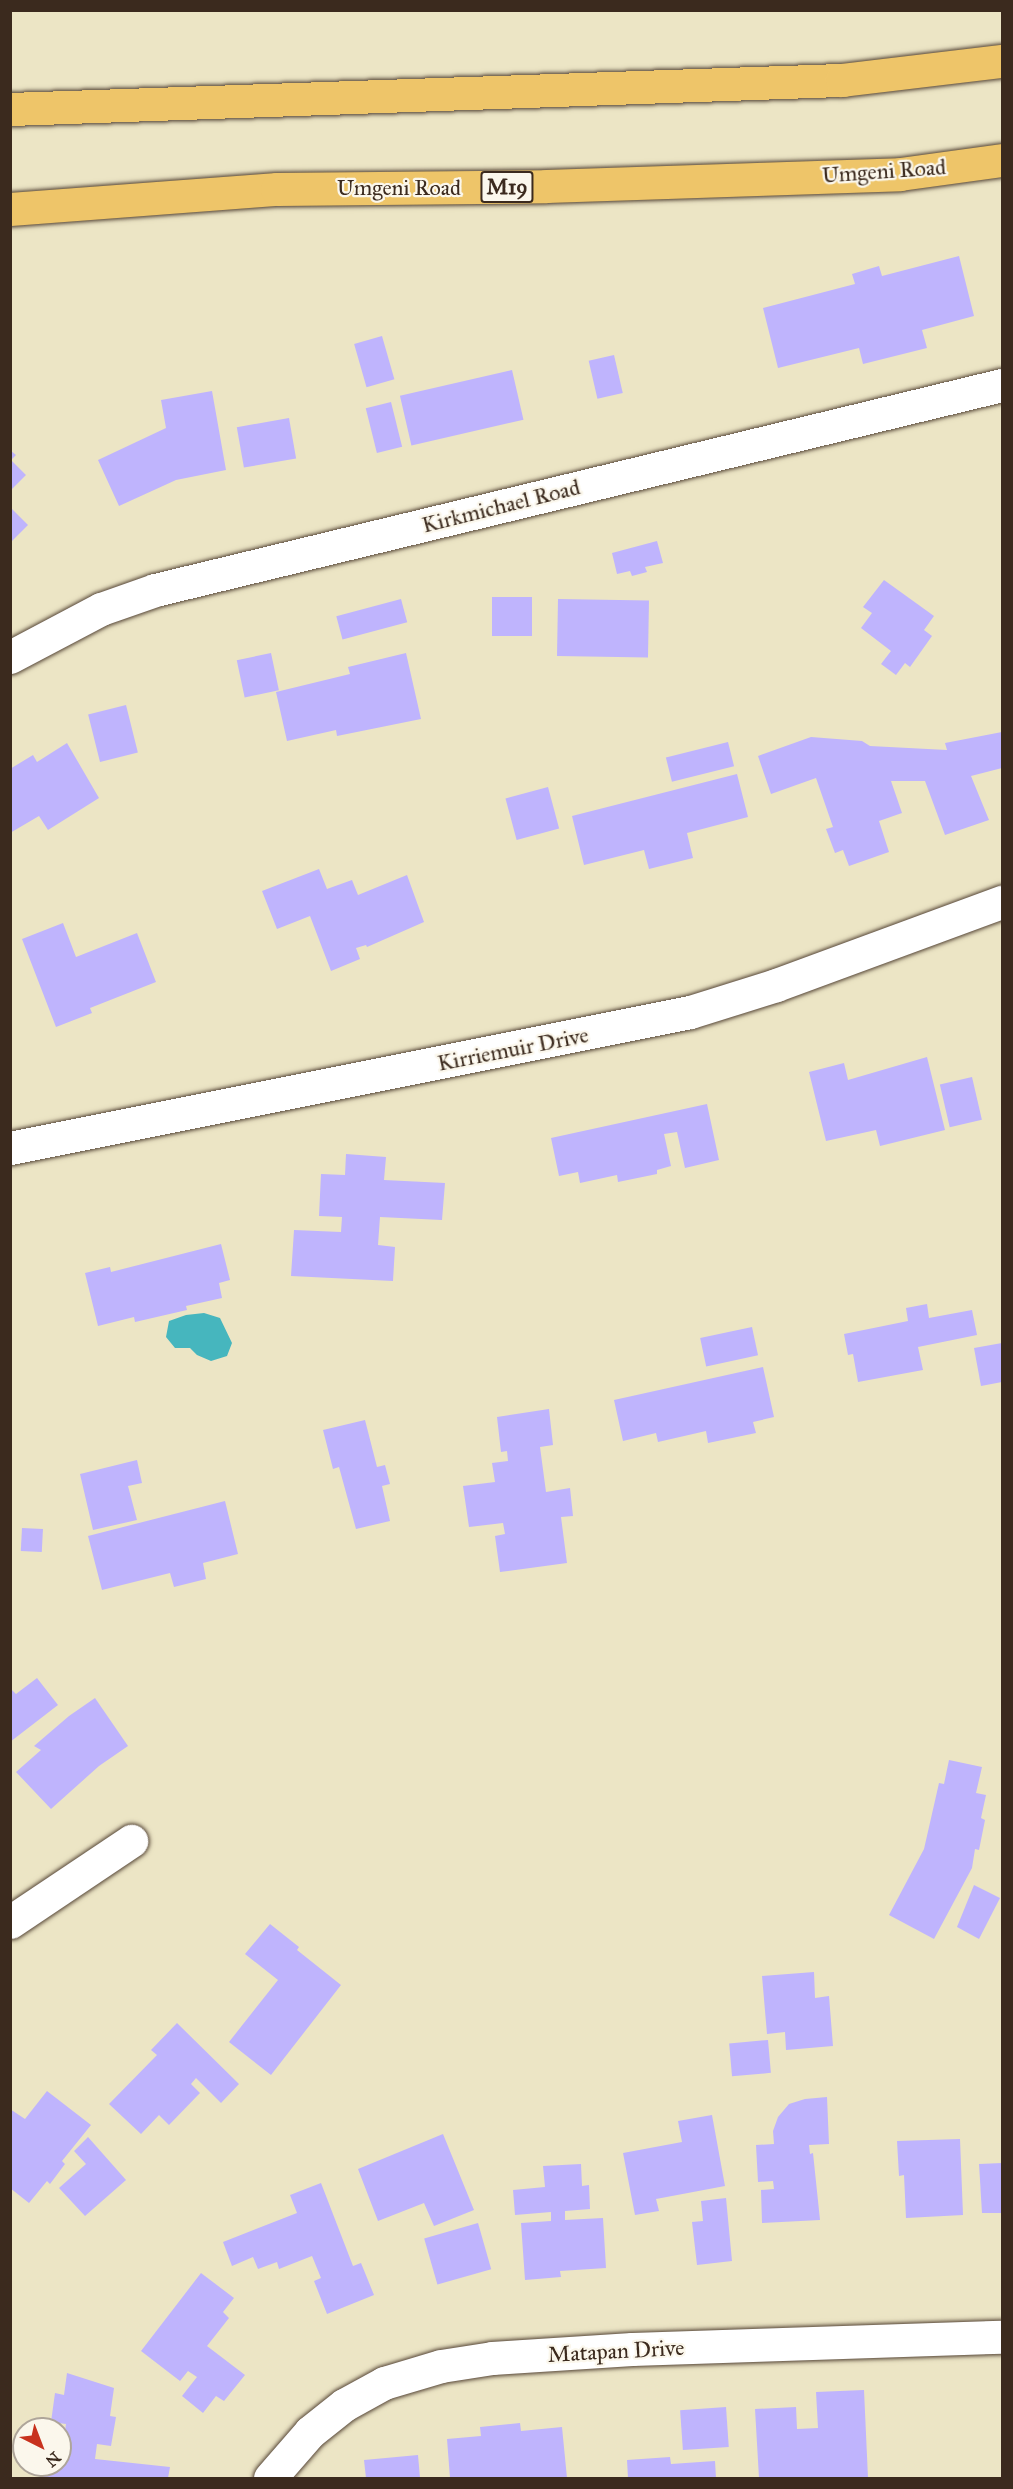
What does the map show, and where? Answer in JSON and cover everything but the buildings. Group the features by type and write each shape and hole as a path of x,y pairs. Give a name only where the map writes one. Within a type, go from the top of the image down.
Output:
{"highway":[{"path":"10,109 842,80 1002,62"},
{"name":"Umgeni Road","path":"10,209 277,189 546,186 900,174 1002,160"}],"street":[{"name":"Kirkmichael Road","path":"10,657 101,609 155,590 1002,385"},
{"name":"Kirriemuir Drive","path":"10,1148 690,1012 776,985 1002,902"},
{"path":"10,1922 131,1841"},
{"name":"Matapan Drive","path":"270,2478 310,2432 344,2404 384,2383 441,2366 492,2358 632,2349 1002,2337"}],"water":[{"path":"204,1313 220,1318 232,1343 227,1356 211,1361 197,1355 190,1348 175,1348 166,1337 169,1321 186,1315"}]}
